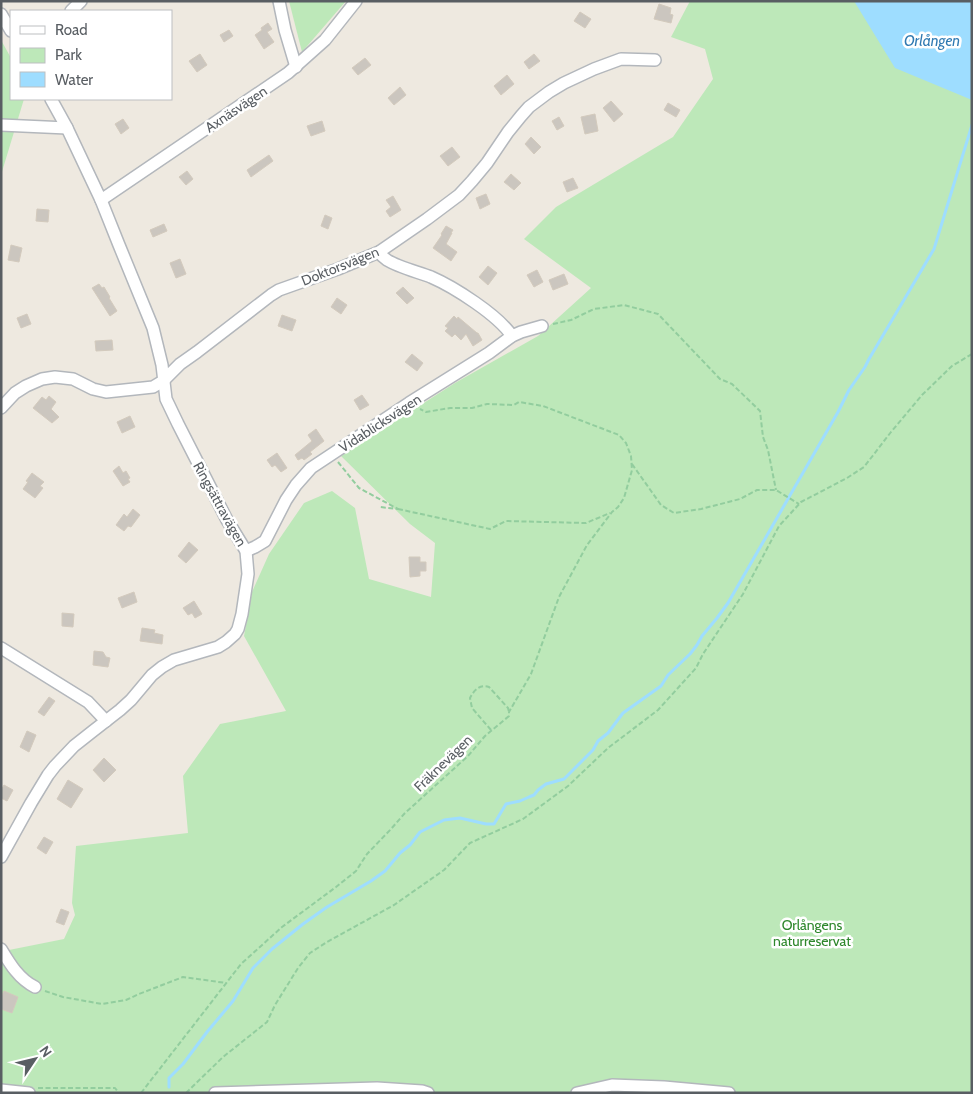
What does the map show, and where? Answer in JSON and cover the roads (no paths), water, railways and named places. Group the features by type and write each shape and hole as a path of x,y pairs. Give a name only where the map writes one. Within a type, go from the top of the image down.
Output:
{"street":[{"path":"71,10 81,1"},
{"path":"279,1 285,30 296,66"},
{"name":"Axnäsvägen","path":"101,200 296,66 325,40 356,1"},
{"path":"1,14 10,29"},
{"name":"Doktorsvägen","path":"1,408 22,388 42,379 55,377 68,378 106,392 153,387 163,381 180,364 279,290 379,252 428,219 459,195 487,163 521,116 548,92 594,69 621,59 655,60"},
{"name":"Ringsättravägen","path":"1,857 31,803 55,766 74,746 131,700 152,675 162,667 174,660 218,647 235,634 238,629 248,574 246,551 227,520 166,399 162,365 153,328 101,200 52,100"},
{"path":"1,125 67,128"},
{"path":"379,252 388,260 450,286 492,315 512,336"},
{"name":"Vidablicksvägen","path":"246,551 265,541 286,500 302,477 311,468 512,336 542,326"},
{"path":"1,648 88,702 106,721"},
{"path":"1,949 10,964 26,983 36,988"},
{"path":"577,1093 612,1085 664,1087 730,1093"},
{"path":"215,1093 377,1088 428,1093"},
{"path":"1,1090 31,1090"}],"water":[{"name":"Orlången","path":"854,1 972,1 972,100 895,68"}],"waterway":[{"path":"169,1087 169,1078 183,1064 233,1001 253,968 272,949 327,907 385,871 420,832 444,820 460,818 494,824 506,804 534,795 546,784 564,779 593,750 598,741 608,733 623,713 661,686 668,675 690,654 728,603 849,390 865,367 934,249 972,125"}],"park label":[{"name":"Orlångens naturreservat","path":"812,934"}]}
